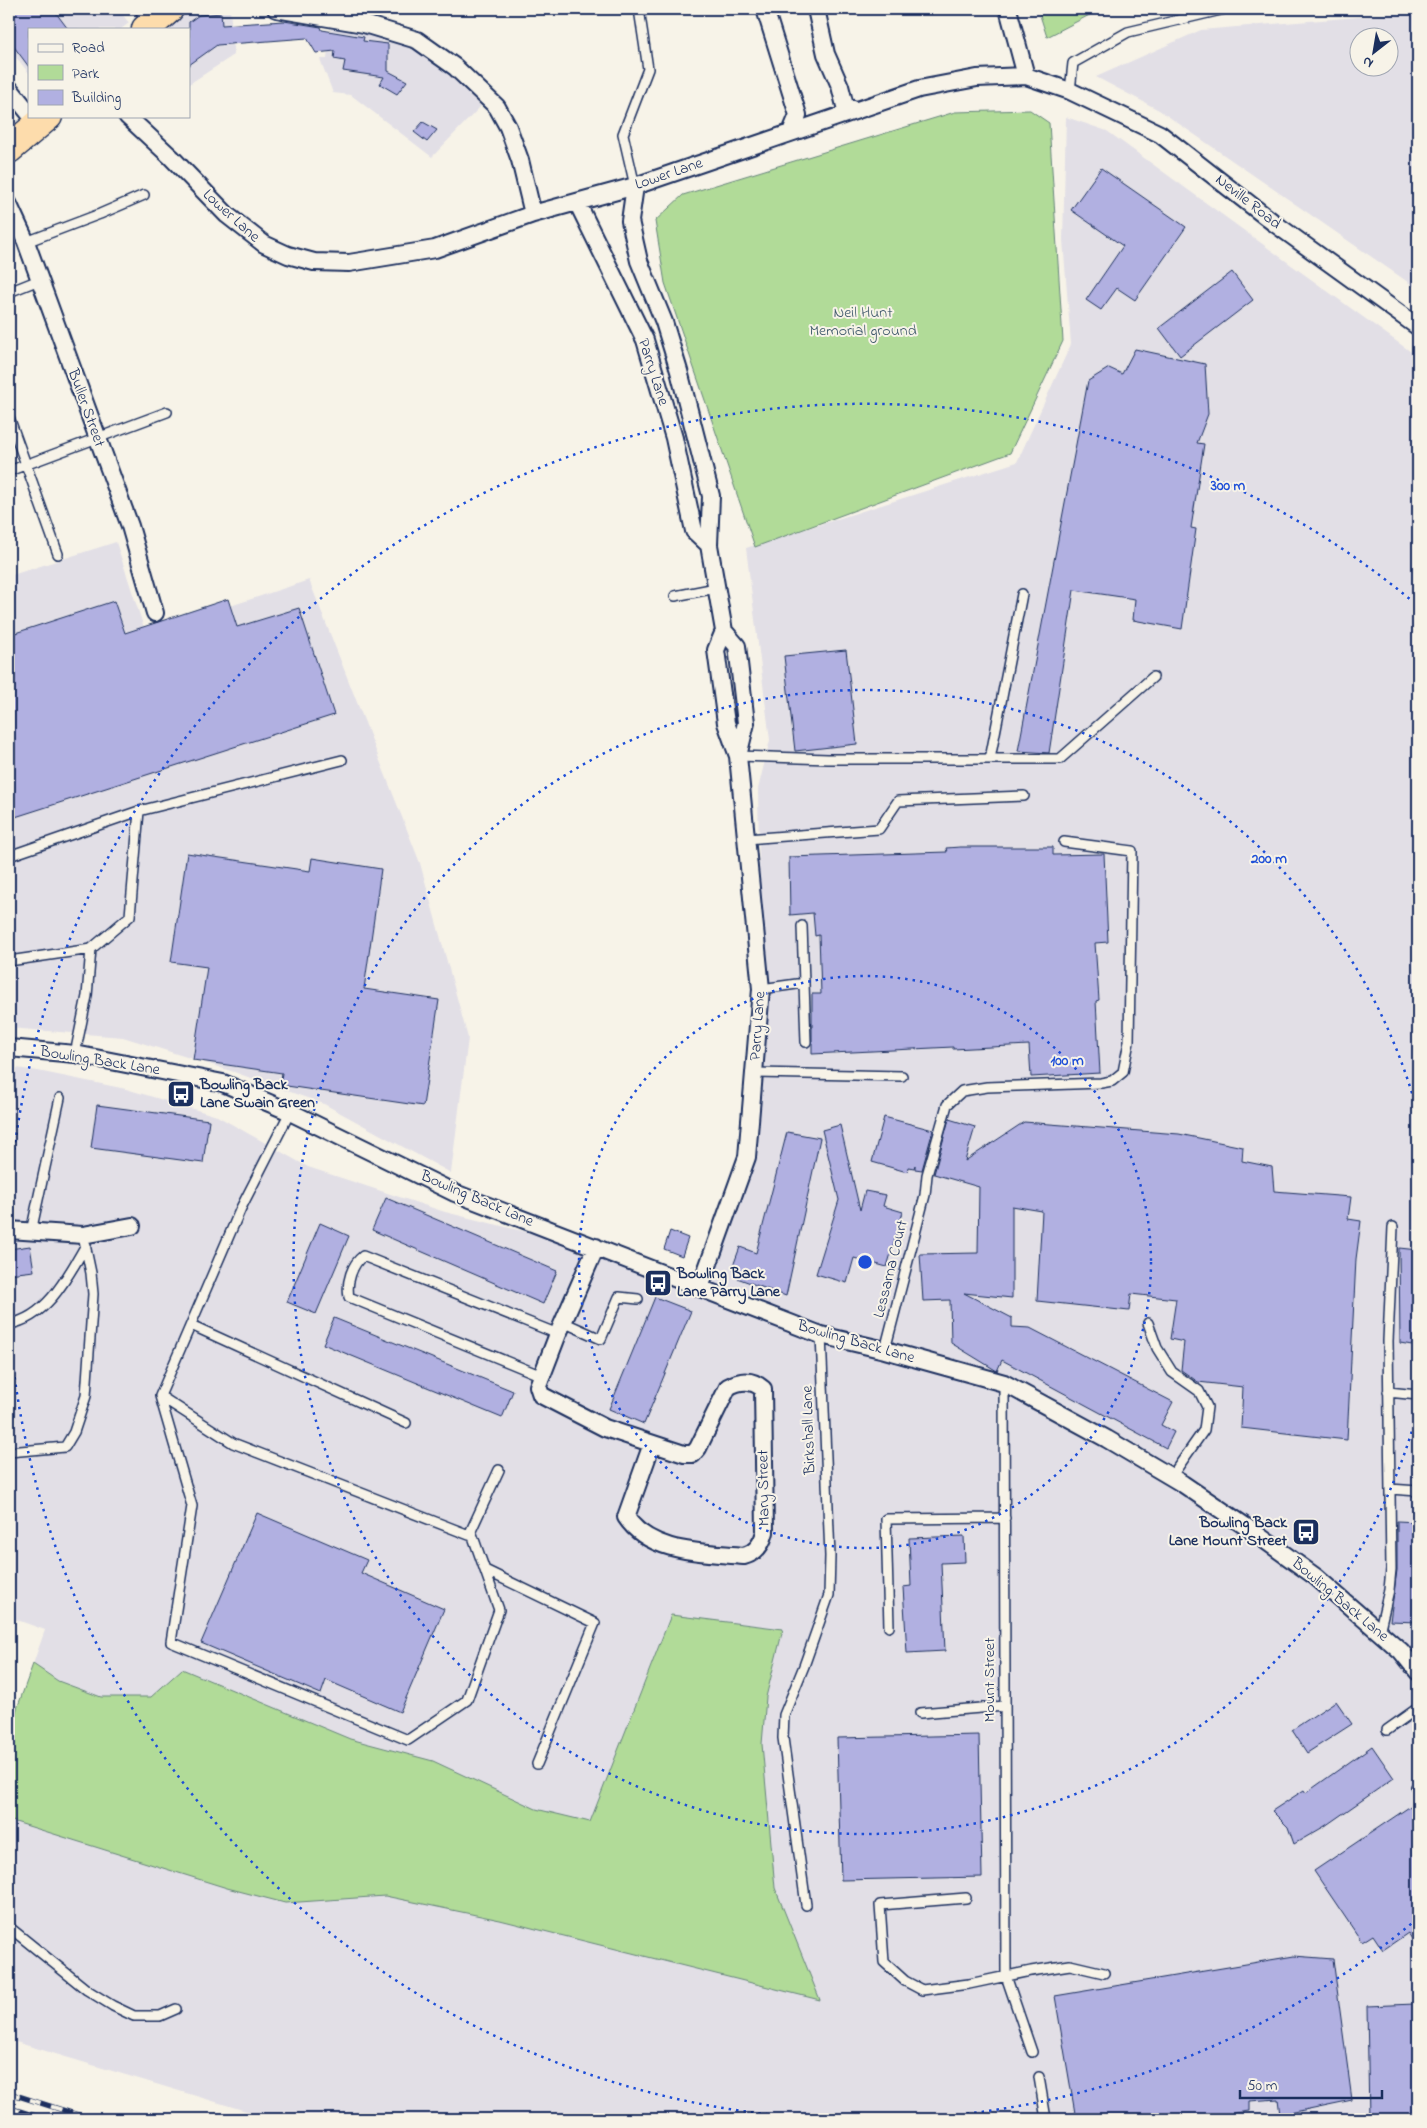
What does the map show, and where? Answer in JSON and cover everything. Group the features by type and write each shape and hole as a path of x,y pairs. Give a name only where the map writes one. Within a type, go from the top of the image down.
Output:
{"highway":[{"path":"9,149 37,118"}],"street":[{"path":"276,9 364,24 417,40 455,67 497,108 508,127 520,160 533,214"},
{"path":"764,9 798,115 791,132"},
{"path":"816,9 826,54 840,86 845,106 855,110"},
{"path":"1008,9 1026,76"},
{"name":"Lower Lane","path":"129,118 171,157 227,216 264,244 288,256 314,262 340,264 407,255 435,249 533,214 635,186 918,89 977,78 1026,76 1070,91"},
{"path":"9,88 28,108"},
{"name":"Neville Road","path":"1070,91 1160,134 1274,223 1418,327"},
{"name":"Parry Lane","path":"635,186 630,222 639,261 664,322 695,427 711,496 710,545 716,588 724,631 737,646 746,723 738,756 761,989 747,1157 700,1288"},
{"name":"Parry Lane","path":"577,202 645,340 674,438 694,531 710,545"},
{"name":"Buller Street","path":"9,205 26,242 130,526 155,613"},
{"name":"Bowling Back Lane","path":"9,1048 75,1054 223,1083 290,1112 455,1192 821,1335 885,1350 1004,1384 1107,1439 1171,1477 1245,1526 1316,1577 1402,1651 1418,1672"},
{"path":"9,1230 84,1240 132,1226"},
{"name":"Mary Street","path":"596,1247 560,1328 538,1386 541,1396 605,1428 684,1454 693,1454 698,1448 728,1387 738,1382 757,1383 763,1388 765,1532 762,1542 753,1554 744,1556 678,1549 641,1535 631,1526 626,1517 652,1444"}],"lane":[{"path":"635,186 623,134 648,69 639,9"},
{"path":"1070,91 1073,63 1128,32 1225,9"},
{"path":"26,242 144,195"},
{"path":"9,292 39,280"},
{"path":"9,471 167,412"},
{"path":"9,416 58,554"},
{"path":"675,596 716,588"},
{"path":"990,759 1022,594"},
{"path":"738,756 828,759 1060,759 1154,677"},
{"path":"9,856 139,811 342,760"},
{"path":"746,838 879,829 898,801 1024,796"},
{"path":"9,961 91,949 130,916 139,811"},
{"name":"Lessarna Court","path":"885,1350 925,1195 927,1175 947,1105 962,1091 987,1087 1101,1083 1112,1081 1123,1072 1129,1042 1132,851 1064,842"},
{"path":"802,926 806,1042"},
{"path":"75,1054 87,996 91,949"},
{"path":"761,989 804,983"},
{"path":"754,1073 902,1076"},
{"path":"31,1232 60,1098"},
{"path":"290,1112 241,1208 160,1396 192,1506 171,1642 408,1740 467,1700 499,1610 471,1531"},
{"path":"1379,1632 1389,1590 1391,1569 1388,1341 1393,1227"},
{"path":"9,1324 22,1322 41,1308 62,1284 84,1240"},
{"path":"9,1452 66,1447 74,1432 86,1396 93,1294 84,1240"},
{"path":"542,1376 349,1297 348,1282 357,1261 363,1256 560,1328 601,1339 619,1297 638,1299"},
{"path":"1148,1323 1157,1348 1172,1372 1198,1390 1207,1407 1204,1430 1171,1477"},
{"path":"191,1326 406,1423"},
{"name":"Birkshall Lane","path":"806,1905 783,1738 784,1715 804,1666 829,1595 830,1556 821,1335"},
{"name":"Mount Street","path":"1004,1384 1006,1976 1032,2052"},
{"path":"1388,1392 1418,1395"},
{"path":"160,1396 233,1443 469,1536 499,1470"},
{"path":"1390,1488 1418,1491"},
{"path":"889,1627 886,1519 1005,1518"},
{"path":"485,1570 595,1623 537,1764"},
{"path":"920,1713 1006,1706"},
{"path":"1386,1730 1418,1708"},
{"path":"966,1898 880,1905 884,1962 905,1982 922,1990 969,1984 1070,1965 1104,1973"},
{"path":"9,1927 87,1990 134,2016 160,2016 176,2009"},
{"path":"1039,2077 1046,2119"}],"shaded area":[{"path":"9,9 118,9 129,23 122,28 28,28 28,72 9,49"},
{"path":"185,9 230,10 234,55 190,83 190,28 165,28"},
{"path":"1418,12 1418,289 1159,110 1096,77 1201,30"},
{"path":"331,26 383,35 432,59 481,106 432,157 351,95 333,93 320,59 327,59"},
{"path":"1066,117 1107,131 1418,357 1418,2119 273,2119 9,2040 9,1732 45,1630 9,1617 9,1067 126,1089 217,1116 308,1167 445,1212 543,1236 700,1288 747,1157 761,989 758,789 770,740 746,548 1017,462 1071,344 1063,240"},
{"path":"116,542 146,634 309,580 420,863 468,1038 451,1173 324,1104 234,1072 123,1037 9,1028 9,576"}],"green space":[{"path":"1038,9 1101,9 1047,37"},
{"name":"Neil Hunt Memorial ground","path":"1030,110 1049,123 1063,341 1010,453 755,547 665,283 655,221 683,195 955,112"},
{"path":"671,1615 783,1629 766,1697 762,1744 775,1888 820,2000 500,1920 385,1896 285,1903 227,1888 9,1820 9,1731 33,1664 58,1681 101,1697 151,1697 182,1669 350,1739 433,1761 536,1809 590,1822"}],"building":[{"path":"15,9 53,9 67,28 28,28 28,66 9,40 9,13"},
{"path":"221,13 222,25 284,21 364,37 363,41 388,44 388,71 407,81 397,94 380,84 384,77 343,71 345,61 334,59 335,51 316,53 307,38 217,45 190,64 189,22 199,15"},
{"path":"423,122 437,130 427,142 414,132"},
{"path":"1101,168 1186,227 1135,300 1117,288 1101,310 1086,300 1123,246 1071,210"},
{"path":"1232,272 1253,300 1180,356 1159,328"},
{"path":"1135,349 1205,364 1208,414 1197,443 1204,444 1191,528 1196,529 1182,629 1133,620 1135,599 1074,590 1049,753 1018,751 1088,381 1109,368 1122,374"},
{"path":"228,599 237,627 299,608 334,715 9,819 9,635 114,601 125,633"},
{"path":"846,650 857,744 795,751 784,656"},
{"path":"1053,847 1053,855 1104,854 1108,942 1095,943 1099,1000 1096,1001 1100,1073 1031,1077 1029,1045 812,1054 812,994 821,994 819,935 815,936 813,913 790,915 789,857 947,852 946,848"},
{"path":"187,853 310,871 312,858 381,869 364,989 439,1000 423,1106 280,1085 282,1073 193,1060 207,967 171,962"},
{"path":"97,1105 209,1120 203,1163 91,1148"},
{"path":"884,1117 933,1130 922,1170 915,1169 915,1165 914,1168 908,1167 907,1172 872,1162"},
{"path":"949,1119 975,1127 965,1161 1024,1122 1179,1134 1243,1147 1242,1161 1272,1167 1274,1191 1351,1197 1348,1219 1361,1221 1356,1259 1347,1440 1241,1428 1243,1387 1198,1382 1181,1370 1184,1342 1170,1339 1176,1299 1131,1294 1129,1311 1037,1301 1042,1211 1012,1206 1012,1298 964,1293 1012,1318 1012,1327 1030,1328 1173,1402 1161,1425 1174,1432 1166,1448 1002,1360 997,1371 951,1343 950,1300 923,1301 920,1254 978,1253 979,1187 934,1174"},
{"path":"840,1125 860,1210 865,1191 886,1195 883,1206 903,1212 887,1267 854,1258 847,1283 816,1274 839,1200 822,1130"},
{"path":"787,1132 820,1138 786,1296 737,1278 733,1266 740,1247 756,1253"},
{"path":"386,1198 557,1271 543,1304 372,1230"},
{"path":"320,1223 349,1236 316,1314 287,1302"},
{"path":"670,1231 688,1238 682,1256 664,1249"},
{"path":"30,1246 34,1271 9,1274 9,1249"},
{"path":"1399,1248 1418,1250 1418,1346 1400,1343"},
{"path":"655,1297 691,1311 644,1424 609,1409"},
{"path":"334,1318 513,1391 502,1418 323,1344"},
{"path":"257,1513 367,1560 361,1573 444,1609 400,1712 326,1680 321,1694 201,1643"},
{"path":"1397,1521 1418,1522 1417,1622 1390,1621 1397,1570"},
{"path":"964,1536 965,1562 941,1563 945,1651 907,1653 903,1587 911,1586 909,1538"},
{"path":"1336,1701 1352,1724 1307,1753 1292,1730"},
{"path":"979,1735 982,1877 841,1880 837,1738"},
{"path":"1372,1746 1394,1778 1325,1826 1294,1844 1288,1827 1272,1811 1304,1790 1306,1793"},
{"path":"1418,1801 1418,1948 1408,1933 1383,1950 1373,1935 1362,1942 1314,1871"},
{"path":"1294,1956 1333,1959 1352,2100 1280,2115 1278,2099 1249,2101 1249,2111 1197,2119 1076,2119 1055,1996"},
{"path":"1415,2004 1418,2119 1369,2119 1367,2006"}],"railway":[{"path":"9,2093 91,2119"},
{"path":"9,2108 45,2119"}],"place":[{"name":"Bowling Back Lane Swain Green","path":"181,1094"},
{"name":"Bowling Back Lane Parry Lane","path":"658,1283"},
{"name":"Bowling Back Lane Mount Street","path":"1306,1532"}]}
